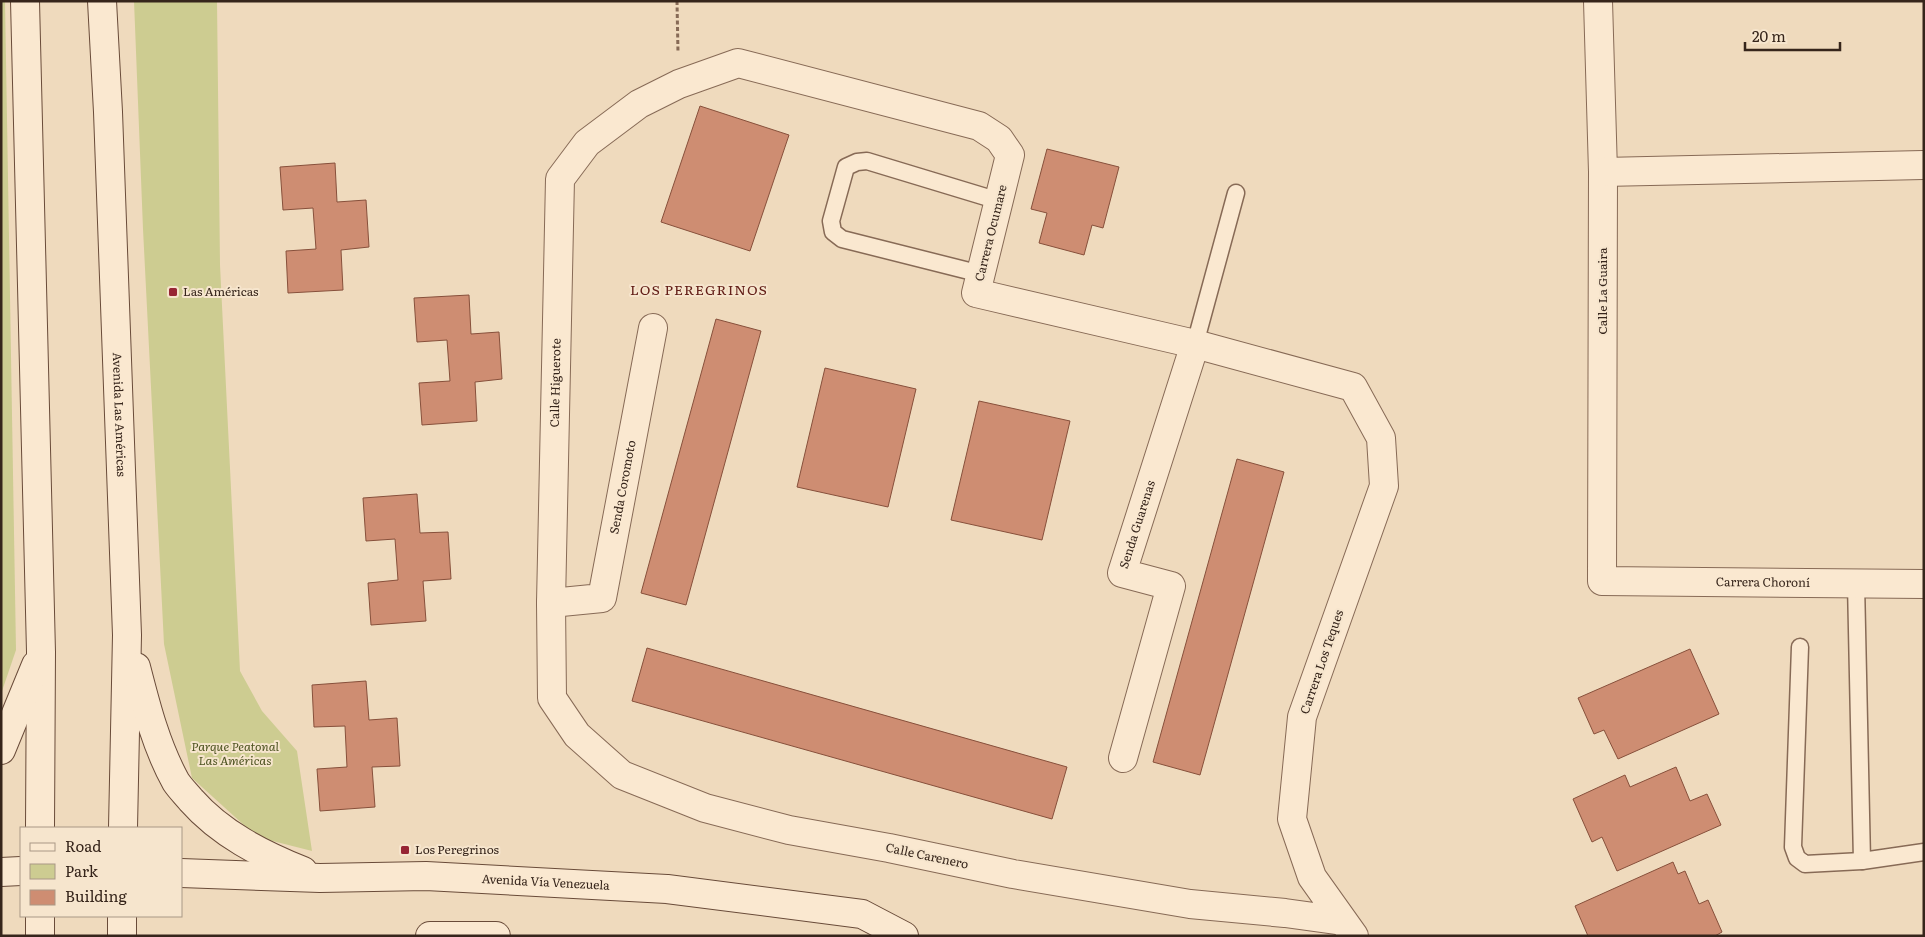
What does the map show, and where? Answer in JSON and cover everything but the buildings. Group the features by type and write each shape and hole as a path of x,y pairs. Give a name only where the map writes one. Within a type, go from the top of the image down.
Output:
{"street":[{"path":"25,1 41,652 40,827"},
{"name":"Avenida Las Américas","path":"102,1 108,112 127,634 123,827"},
{"name":"Calle La Guaira","path":"1598,1 1603,172 1602,581"},
{"name":"Carrera Ocumare","path":"639,104 679,84 738,63 979,126 999,138 1010,155 976,293 1195,344 1353,387 1381,438"},
{"name":"Calle Higuerote","path":"552,698 551,603 560,179 588,143 639,104"},
{"path":"1603,172 1923,165"},
{"name":"Senda Coromoto","path":"551,603 602,598 653,328"},
{"name":"Senda Guarenas","path":"1124,758 1171,586 1122,573 1195,344"},
{"name":"Carrera Los Teques","path":"1349,928 1312,877 1292,818 1302,717 1384,486 1381,438"},
{"name":"Carrera Choroní","path":"1602,581 1924,584"},
{"path":"127,634 157,740 177,783 204,815 237,839 264,855 320,878"},
{"path":"1,750 41,652"},
{"name":"Calle Carenero","path":"552,698 577,735 622,775 705,808 789,830 889,848 1013,874 1190,904 1284,913 1349,928"},
{"path":"1,872 20,871"},
{"name":"Avenida Vía Venezuela","path":"182,873 320,878 426,876 667,889 862,914 904,936"},
{"path":"40,917 40,936"},
{"path":"122,917 122,936"},
{"path":"430,936 496,936"}],"lane":[{"path":"981,274 842,239 834,232 831,221 846,167 857,162 867,161 999,201"},
{"path":"1195,344 1236,193"},
{"path":"1856,583 1862,861"},
{"path":"1800,646 1793,847 1797,858 1805,864 1862,861 1924,852"}],"path":[{"path":"677,1 679,84"}],"green space":[{"path":"1,1 5,1 16,650 1,694"},
{"name":"Parque Peatonal Las Américas","path":"134,1 217,1 220,265 240,671 262,711 297,751 312,851 257,837 192,778 164,644 143,229"}],"place":[{"name":"Las Américas","path":"173,292"},
{"name":"Los Peregrinos","path":"405,850"}],"district":[{"name":"LOS PEREGRINOS","path":"699,290"}]}
